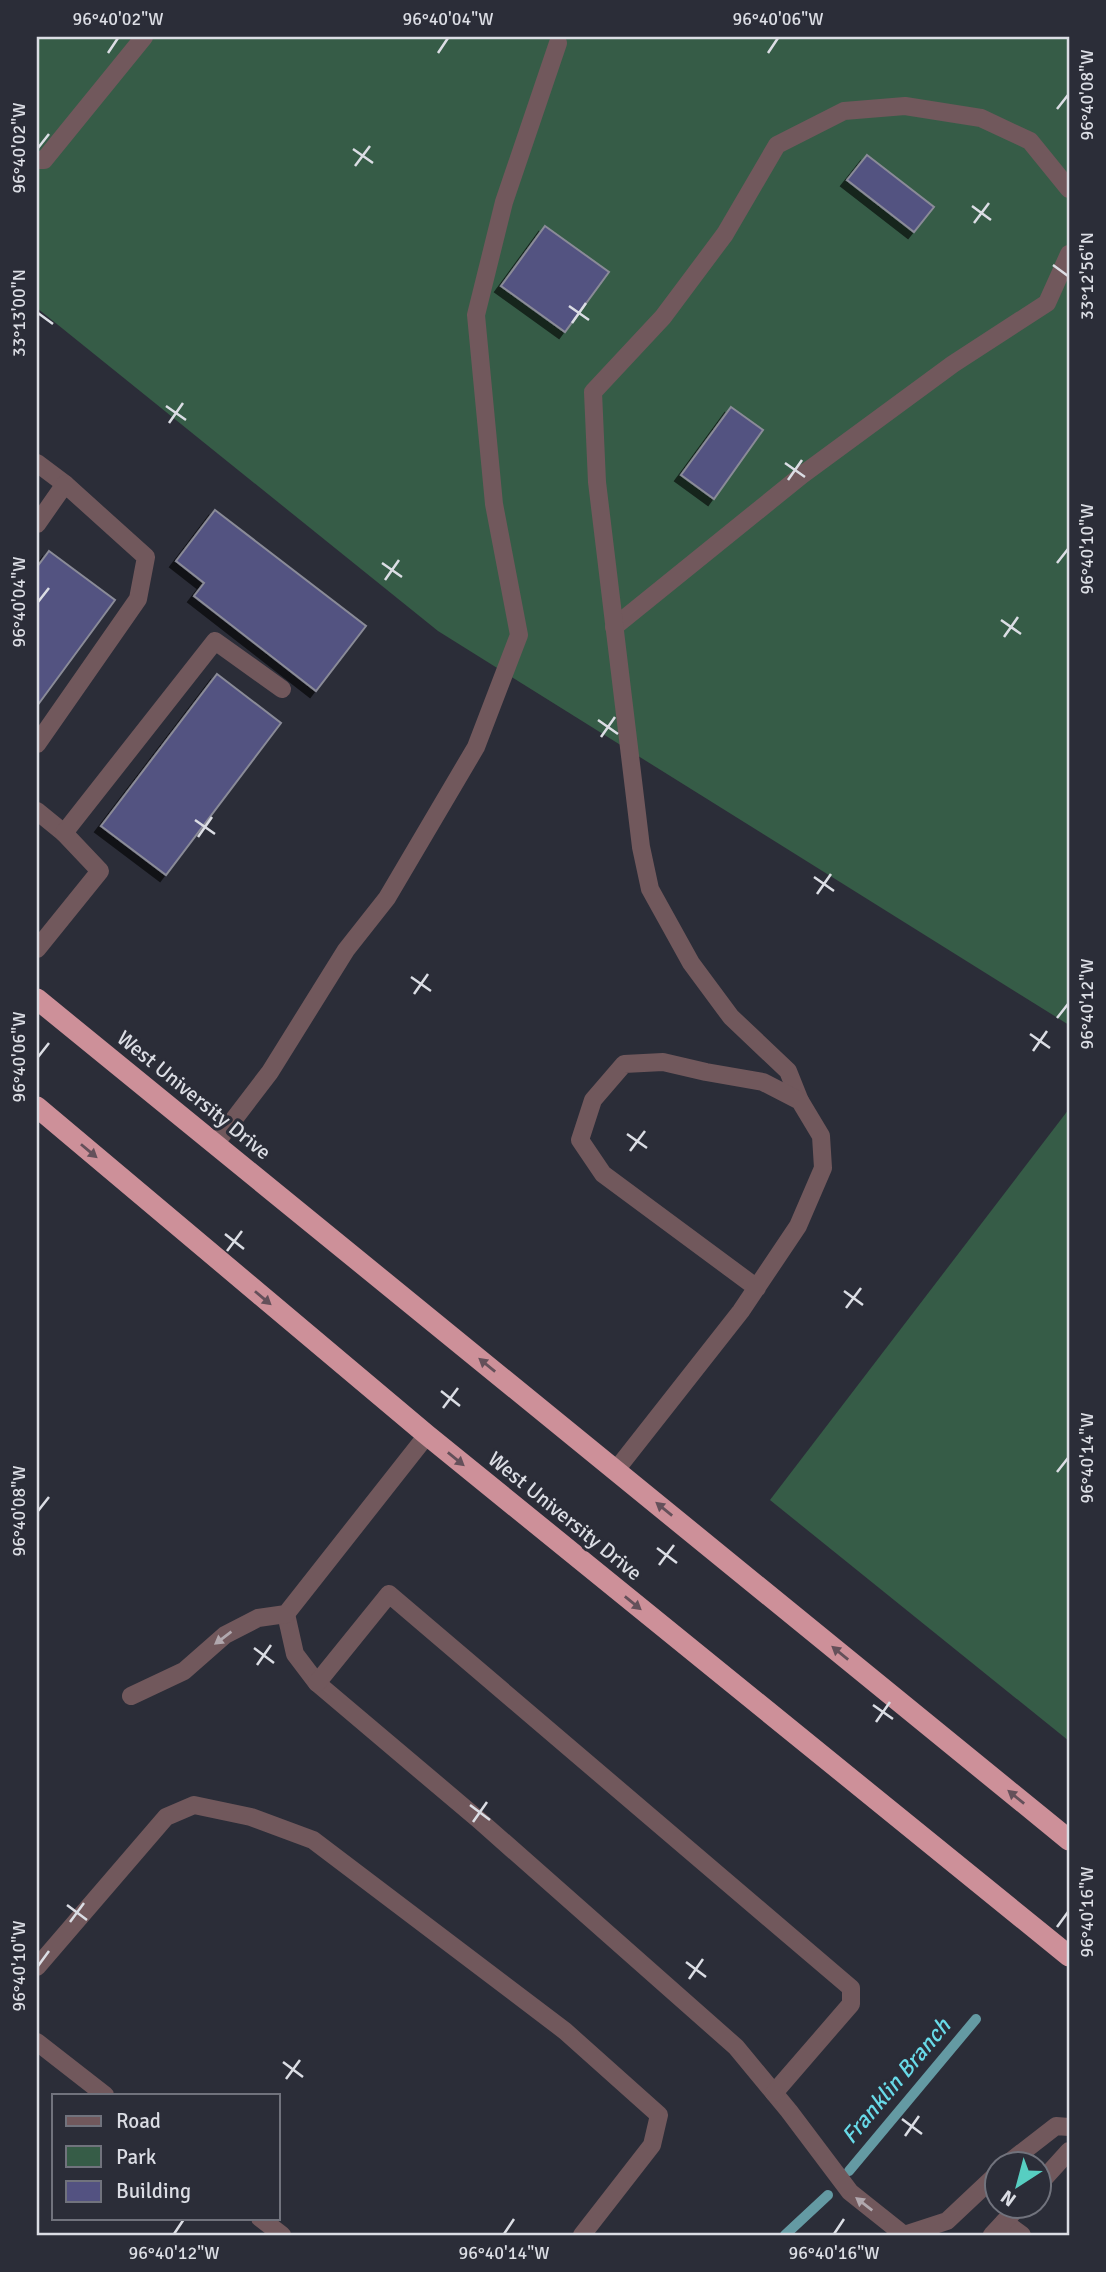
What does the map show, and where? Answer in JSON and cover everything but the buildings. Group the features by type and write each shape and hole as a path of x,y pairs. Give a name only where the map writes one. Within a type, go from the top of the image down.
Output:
{"highway":[{"name":"West University Drive","path":"37,999 1069,1840"},
{"name":"West University Drive","path":"37,1107 427,1435 1069,1956"}],"lane":[{"path":"37,160 44,160 144,37"},
{"path":"215,1144 270,1072 345,950 387,898 476,747 519,635 494,504 476,315 504,202 558,43"},
{"path":"616,1470 757,1289 798,1226 822,1168 821,1136 800,1101 788,1071 732,1017 691,963 650,889 641,847 597,482 593,392 663,317 725,234 777,145 844,111 905,106 981,118 1030,141 1069,189"},
{"path":"614,626 802,475 953,365 1047,303 1069,254"},
{"path":"37,463 65,484 146,557 138,598 37,744"},
{"path":"37,524 65,484"},
{"path":"64,833 215,641 282,689"},
{"path":"37,811 64,833 100,871 37,949"},
{"path":"757,1289 603,1174 580,1140 593,1100 624,1064 663,1062 763,1082 800,1101"},
{"path":"131,1696 184,1671 225,1635 258,1618 286,1614 427,1435"},
{"path":"317,1683 388,1594 851,1988 851,2004 774,2093"},
{"path":"286,1614 295,1654 317,1683 736,2047 789,2111 850,2193 904,2235 947,2221 984,2186"},
{"path":"37,1967 166,1817 194,1805 251,1817 313,1840 565,2031 659,2115 652,2145 582,2235"},
{"path":"37,2042 104,2094"},
{"path":"1025,2150 1056,2126 1069,2127"},
{"path":"1054,2170 1067,2157"},
{"path":"263,2220 282,2235"},
{"path":"992,2235 1004,2221 1022,2235"}],"green space":[{"path":"37,37 1069,37 1069,1025 438,631 37,308"},
{"path":"1069,1109 1069,1741 770,1500"}],"waterway":[{"name":"Franklin Branch","path":"849,2171 976,2019"},
{"name":"Franklin Branch","path":"785,2235 828,2195"}]}
